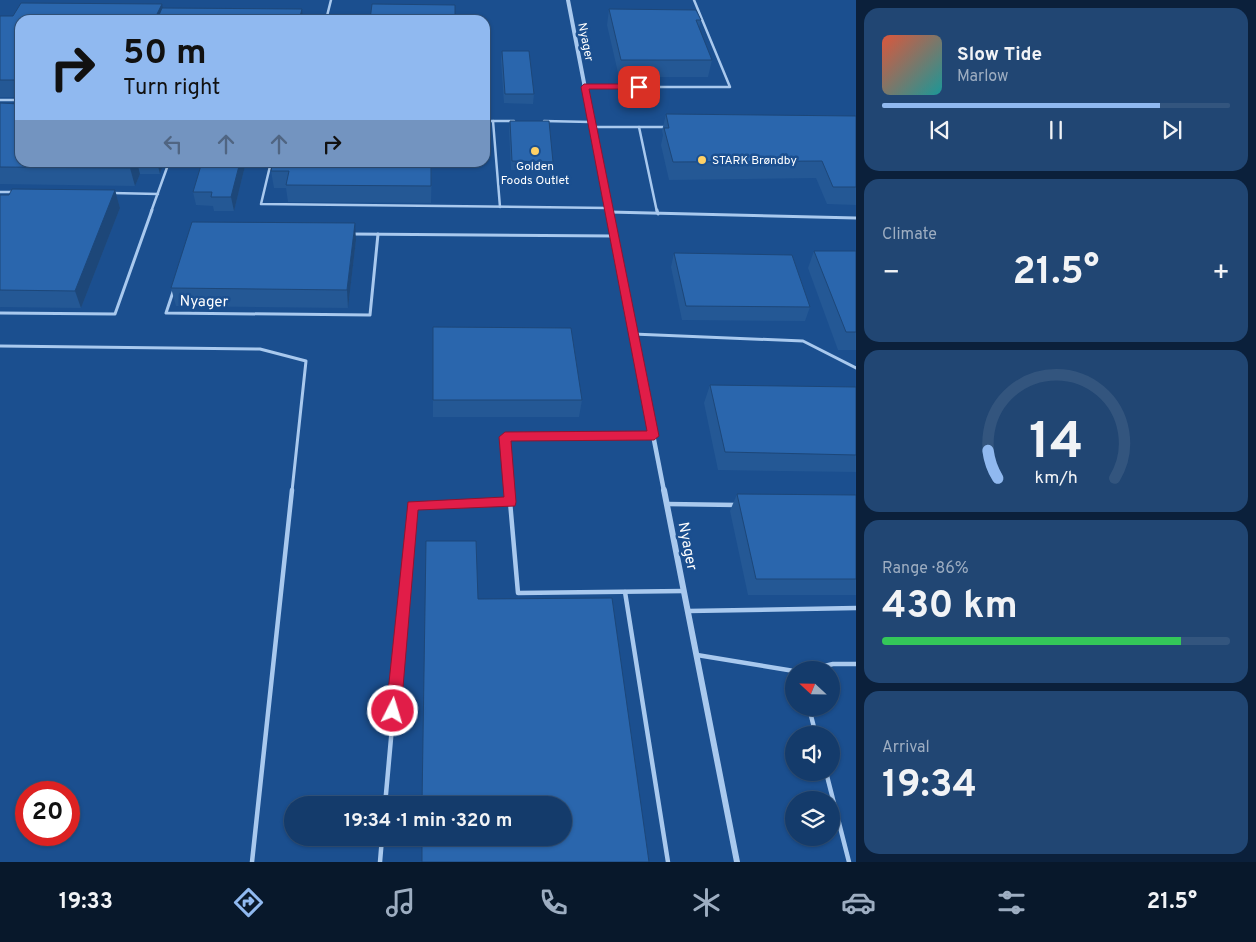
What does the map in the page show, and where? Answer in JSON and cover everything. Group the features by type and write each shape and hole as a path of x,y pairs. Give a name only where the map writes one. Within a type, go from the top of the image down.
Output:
{"street":[{"name":"Nyager","path":"568,0 737,862"}],"lane":[{"path":"327,15 331,0"},
{"path":"584,87 730,87 694,0"},
{"path":"0,100 15,100"},
{"path":"500,206 493,121 522,121"},
{"path":"542,122 668,127"},
{"path":"639,127 658,214"},
{"path":"0,312 115,314 167,167"},
{"path":"270,167 261,204 500,206 609,210 658,214 856,218"},
{"path":"0,192 20,192"},
{"path":"108,193 158,194"},
{"path":"348,234 614,236"},
{"name":"Nyager","path":"174,286 166,313 370,315 378,234"},
{"path":"633,334 803,341 856,368"},
{"path":"0,346 260,349 306,361 252,862"},
{"path":"654,436 505,437 518,593 684,591"},
{"path":"386,796 412,506 510,502"},
{"path":"667,504 746,505"},
{"path":"625,592 668,862"},
{"path":"688,611 856,608"},
{"path":"697,655 785,670"},
{"path":"840,664 856,664"},
{"path":"828,781 849,862"},
{"path":"380,862 381,846"}],"building":[{"path":"21,3 162,4 156,15 15,15 15,80 0,80 0,16 13,16"},
{"path":"372,4 455,5 455,15 371,15"},
{"path":"162,8 302,9 300,15 159,15"},
{"path":"609,9 696,10 701,20 696,20 712,60 621,60"},
{"path":"502,51 529,51 534,94 505,94"},
{"path":"0,103 15,104 15,167 130,167 130,168 0,167"},
{"path":"666,114 856,116 856,187 833,187 822,161 673,162 664,128 669,128"},
{"path":"510,121 549,121 553,162 512,161"},
{"path":"200,167 239,167 231,197 211,197 212,192 193,192"},
{"path":"272,167 431,167 431,186 286,185 289,171 271,171"},
{"path":"12,189 115,190 75,291 0,290 0,195 9,195"},
{"path":"192,222 355,223 347,290 171,288"},
{"path":"814,251 856,251 856,332 846,332"},
{"path":"674,253 792,255 810,307 686,306"},
{"path":"433,327 571,328 582,400 433,400"},
{"path":"710,385 856,387 856,455 725,452"},
{"path":"737,494 856,495 856,579 756,579"},
{"path":"426,541 476,541 478,599 612,598 649,862 422,862 422,846 572,846 572,796 422,796"}],"place":[{"name":"Golden Foods Outlet","path":"535,151"},
{"name":"STARK Brøndby","path":"702,160"}],"route":[{"path":"393,711 412,506 510,502 505,437 654,436 584,87 639,87"}]}
